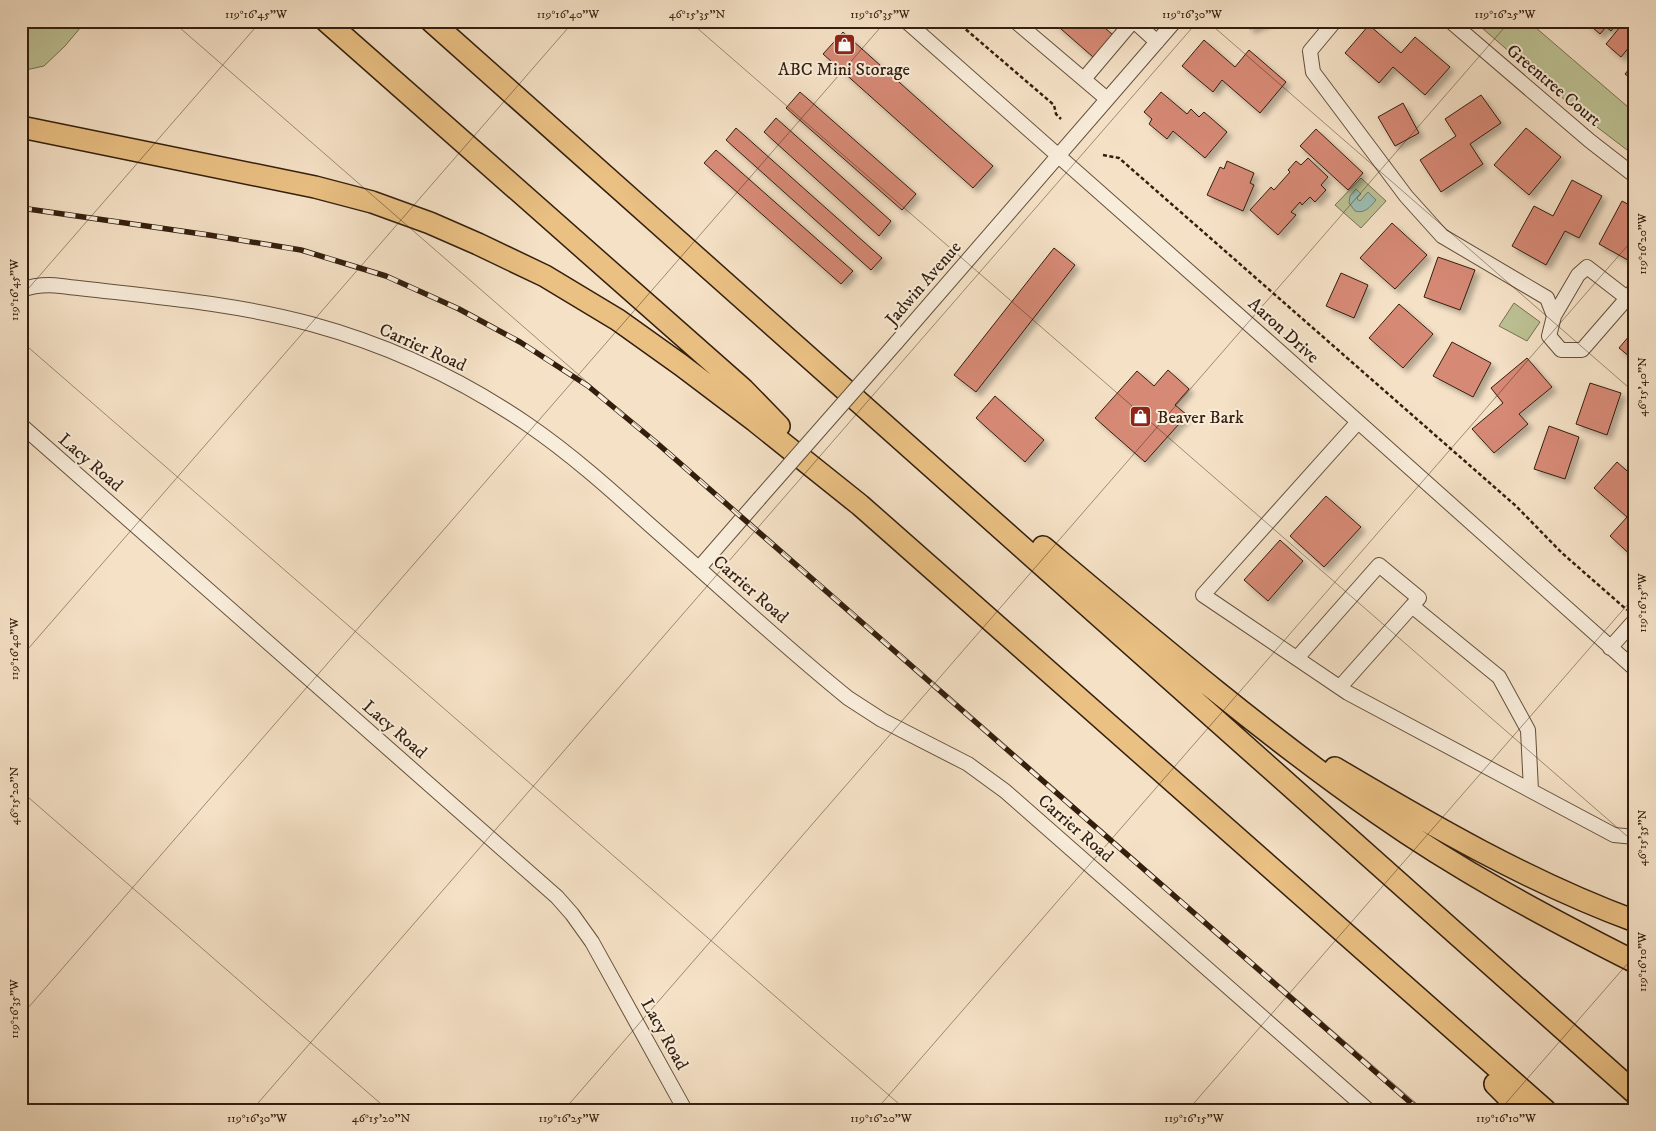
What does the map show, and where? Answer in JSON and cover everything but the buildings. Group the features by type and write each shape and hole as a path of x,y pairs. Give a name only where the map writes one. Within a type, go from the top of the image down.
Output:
{"highway":[{"path":"326,21 743,389 860,505"},
{"path":"431,21 1635,1093"},
{"path":"21,127 315,187 372,202 430,222 478,244 544,276 618,320 755,421 860,505 1545,1110"},
{"path":"871,413 948,468 1244,714 1378,814 1504,893 1635,962"},
{"path":"1244,714 1414,815 1504,863 1564,892 1635,921"},
{"path":"1356,944 1521,1110"}],"street":[{"name":"Aaron Drive","path":"906,21 1635,669"},
{"path":"1015,21 1107,99"},
{"path":"1084,79 1133,21 1157,42"},
{"name":"Jadwin Avenue","path":"699,568 1175,21"},
{"path":"1335,21 1310,51 1313,72 1406,196 1442,236 1547,298 1554,316"},
{"name":"Greentree Court","path":"1450,21 1590,142 1635,176"},
{"path":"1587,268 1631,293 1582,350 1561,350 1549,336 1554,316 1578,276 1587,268"},
{"name":"Carrier Road","path":"21,290 32,286 56,285 239,309 312,324 356,338 407,358 481,395 547,438 590,471 848,698 882,720 968,764 1005,791 1368,1110"},
{"path":"1358,422 1203,595 1340,687 1614,835 1635,837"},
{"name":"Lacy Road","path":"21,425 557,897 592,942 685,1110"},
{"path":"1297,658 1379,565 1419,598 1340,687"},
{"path":"1412,606 1498,677 1528,730 1531,790"},
{"path":"1610,648 1631,615"}],"path":[{"path":"956,21 1054,105 1056,114 1061,119"},
{"path":"1103,155 1119,158 1509,500 1562,553 1631,615"}],"green space":[{"path":"21,21 86,21 65,46 44,66 21,71"},
{"path":"1474,21 1528,21 1635,113 1635,156 1589,121"},
{"path":"1361,178 1386,201 1361,228 1335,205"},
{"path":"1514,303 1540,322 1527,341 1499,326"}],"water":[{"path":"1356,189 1361,194 1357,198 1358,200 1360,201 1368,192 1376,200 1364,211 1355,211 1349,203 1350,196"}],"railway":[{"path":"21,208 301,250 386,276 459,309 520,342 588,386 658,444 1419,1110"}],"place":[{"name":"ABC Mini Storage","path":"844,44"},
{"name":"Beaver Bark","path":"1141,417"}]}
